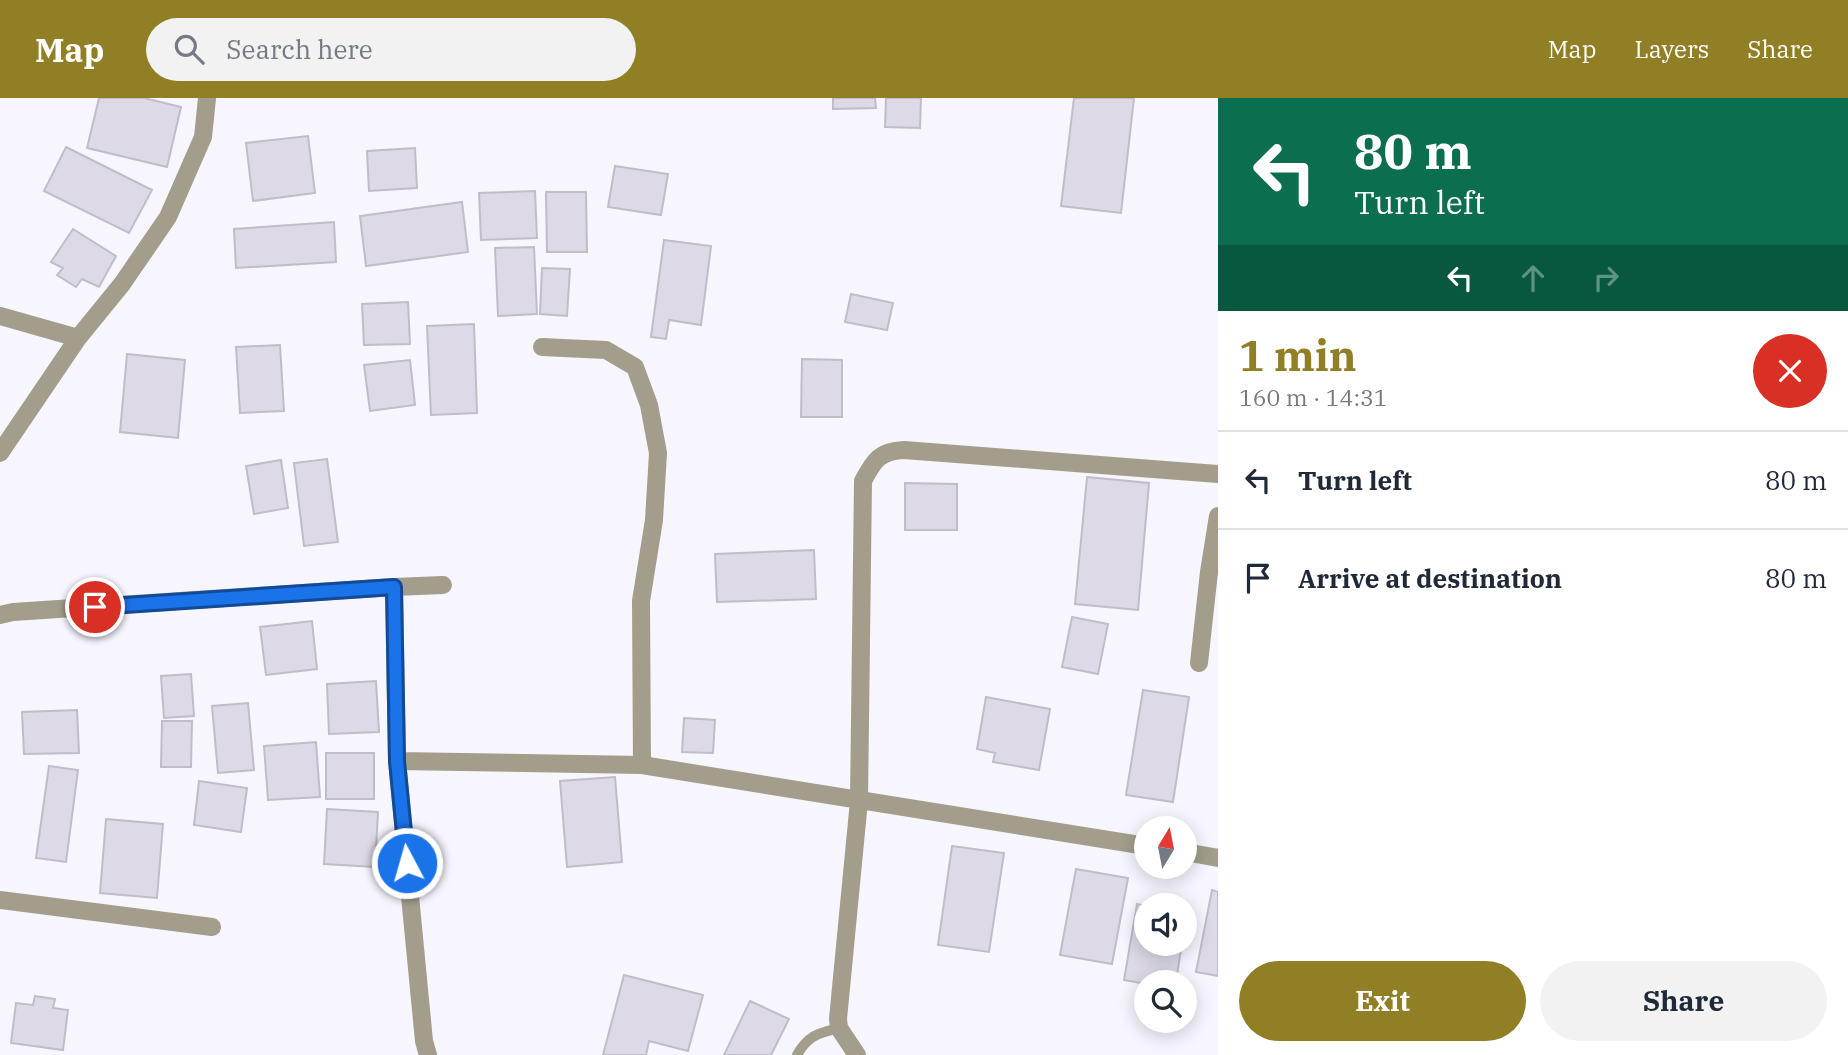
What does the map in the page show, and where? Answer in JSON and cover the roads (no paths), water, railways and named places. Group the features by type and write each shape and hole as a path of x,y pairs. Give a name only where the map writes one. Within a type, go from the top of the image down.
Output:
{"street":[{"path":"0,453 78,338 122,284 168,217 203,137 207,98"},
{"path":"0,316 78,338"},
{"path":"542,348 606,350 635,367 649,405 658,453 654,520 641,601 642,765"},
{"path":"857,1055 839,1028 838,1019 859,801 863,481 872,463 888,451 904,450 1218,474"},
{"path":"1199,663 1218,516"},
{"path":"4,609 443,586"},
{"path":"394,587 397,761 424,1041 428,1055"},
{"path":"397,761 642,765 1134,844"},
{"path":"1197,854 1218,858"},
{"path":"0,900 212,927"}],"lane":[{"path":"797,1055 810,1038 839,1028"}]}
